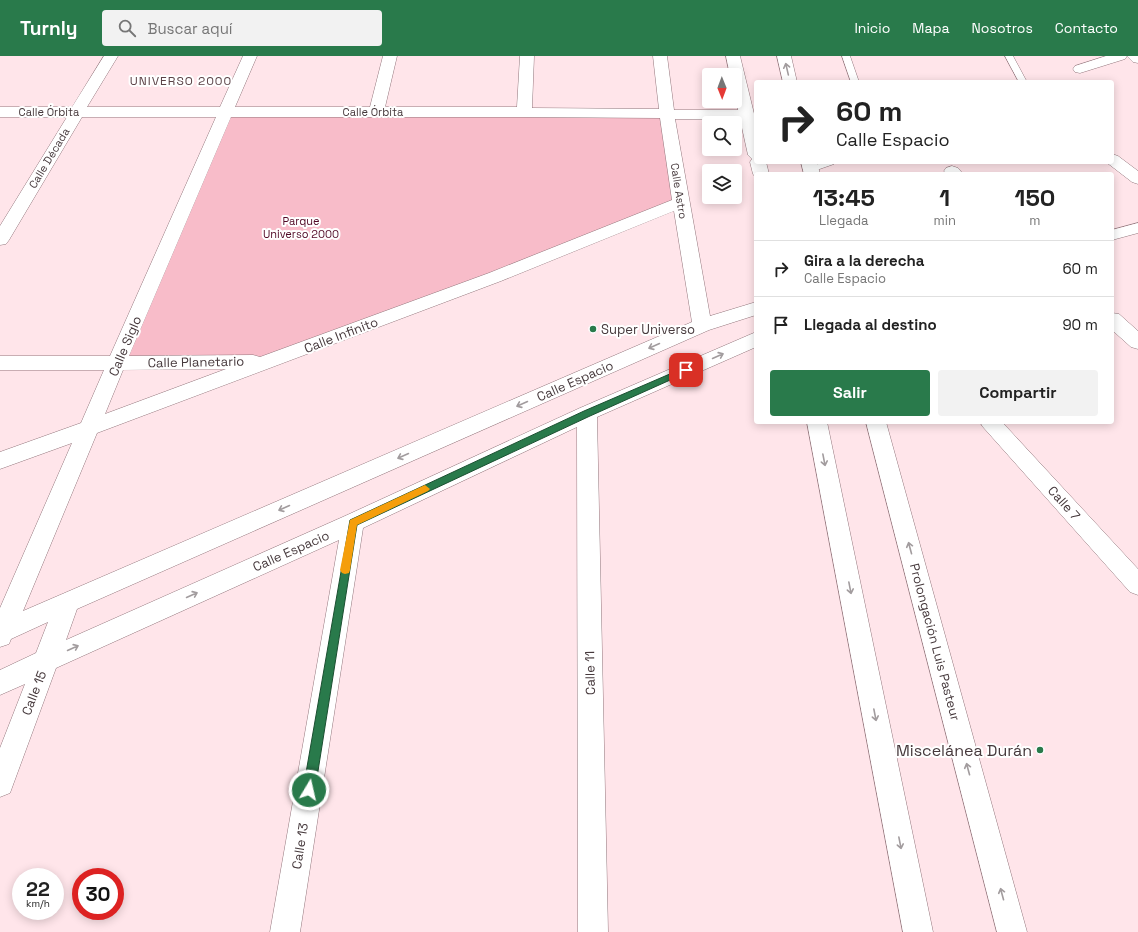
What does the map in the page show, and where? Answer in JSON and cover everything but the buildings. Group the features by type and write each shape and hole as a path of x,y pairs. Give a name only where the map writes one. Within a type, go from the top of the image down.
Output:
{"street":[{"name":"Calle Década","path":"0,240 111,56"},
{"name":"Calle Siglo","path":"1,633 118,363 183,208 250,56"},
{"path":"376,112 390,56"},
{"path":"524,112 527,56"},
{"name":"Calle Astro","path":"660,56 666,113 680,203 702,325"},
{"path":"733,56 754,147"},
{"path":"784,56 790,80"},
{"path":"1080,69 1120,56"},
{"path":"1134,56 1138,59"},
{"name":"Calle Órbita","path":"0,112 524,112 746,115"},
{"path":"1114,161 1138,179"},
{"name":"Calle Infinito","path":"0,461 495,277 680,203"},
{"path":"1114,234 1138,228"},
{"name":"Calle Espacio","path":"1,633 68,602 702,325 754,309"},
{"path":"1114,320 1138,342"},
{"name":"Calle Espacio","path":"0,682 353,523 587,413 754,340"},
{"name":"Calle Planetario","path":"0,363 199,363 272,361"},
{"name":"Calle 11","path":"587,413 593,932"},
{"path":"817,424 918,932"},
{"name":"Prolongación Luis Pasteur","path":"877,424 1012,932"},
{"name":"Calle 7","path":"992,424 1138,585"},
{"name":"Calle 13","path":"286,932 353,523"},
{"name":"Calle 15","path":"0,783 68,602"}],"lane":[{"path":"846,56 854,80"},
{"path":"1009,56 1022,80"},
{"path":"810,168 824,164"}],"green space":[{"name":"Parque Universo 2000","path":"227,112 666,113 680,203 272,361 118,363"}],"slow traffic":[{"path":"345,570 353,523 425,489"}],"place":[{"name":"Super Universo","path":"593,329"},
{"name":"Miscelánea Durán","path":"1040,750"}],"district":[{"name":"UNIVERSO 2000","path":"181,81"}],"route":[{"path":"309,790 353,523 587,413 686,370"}]}
